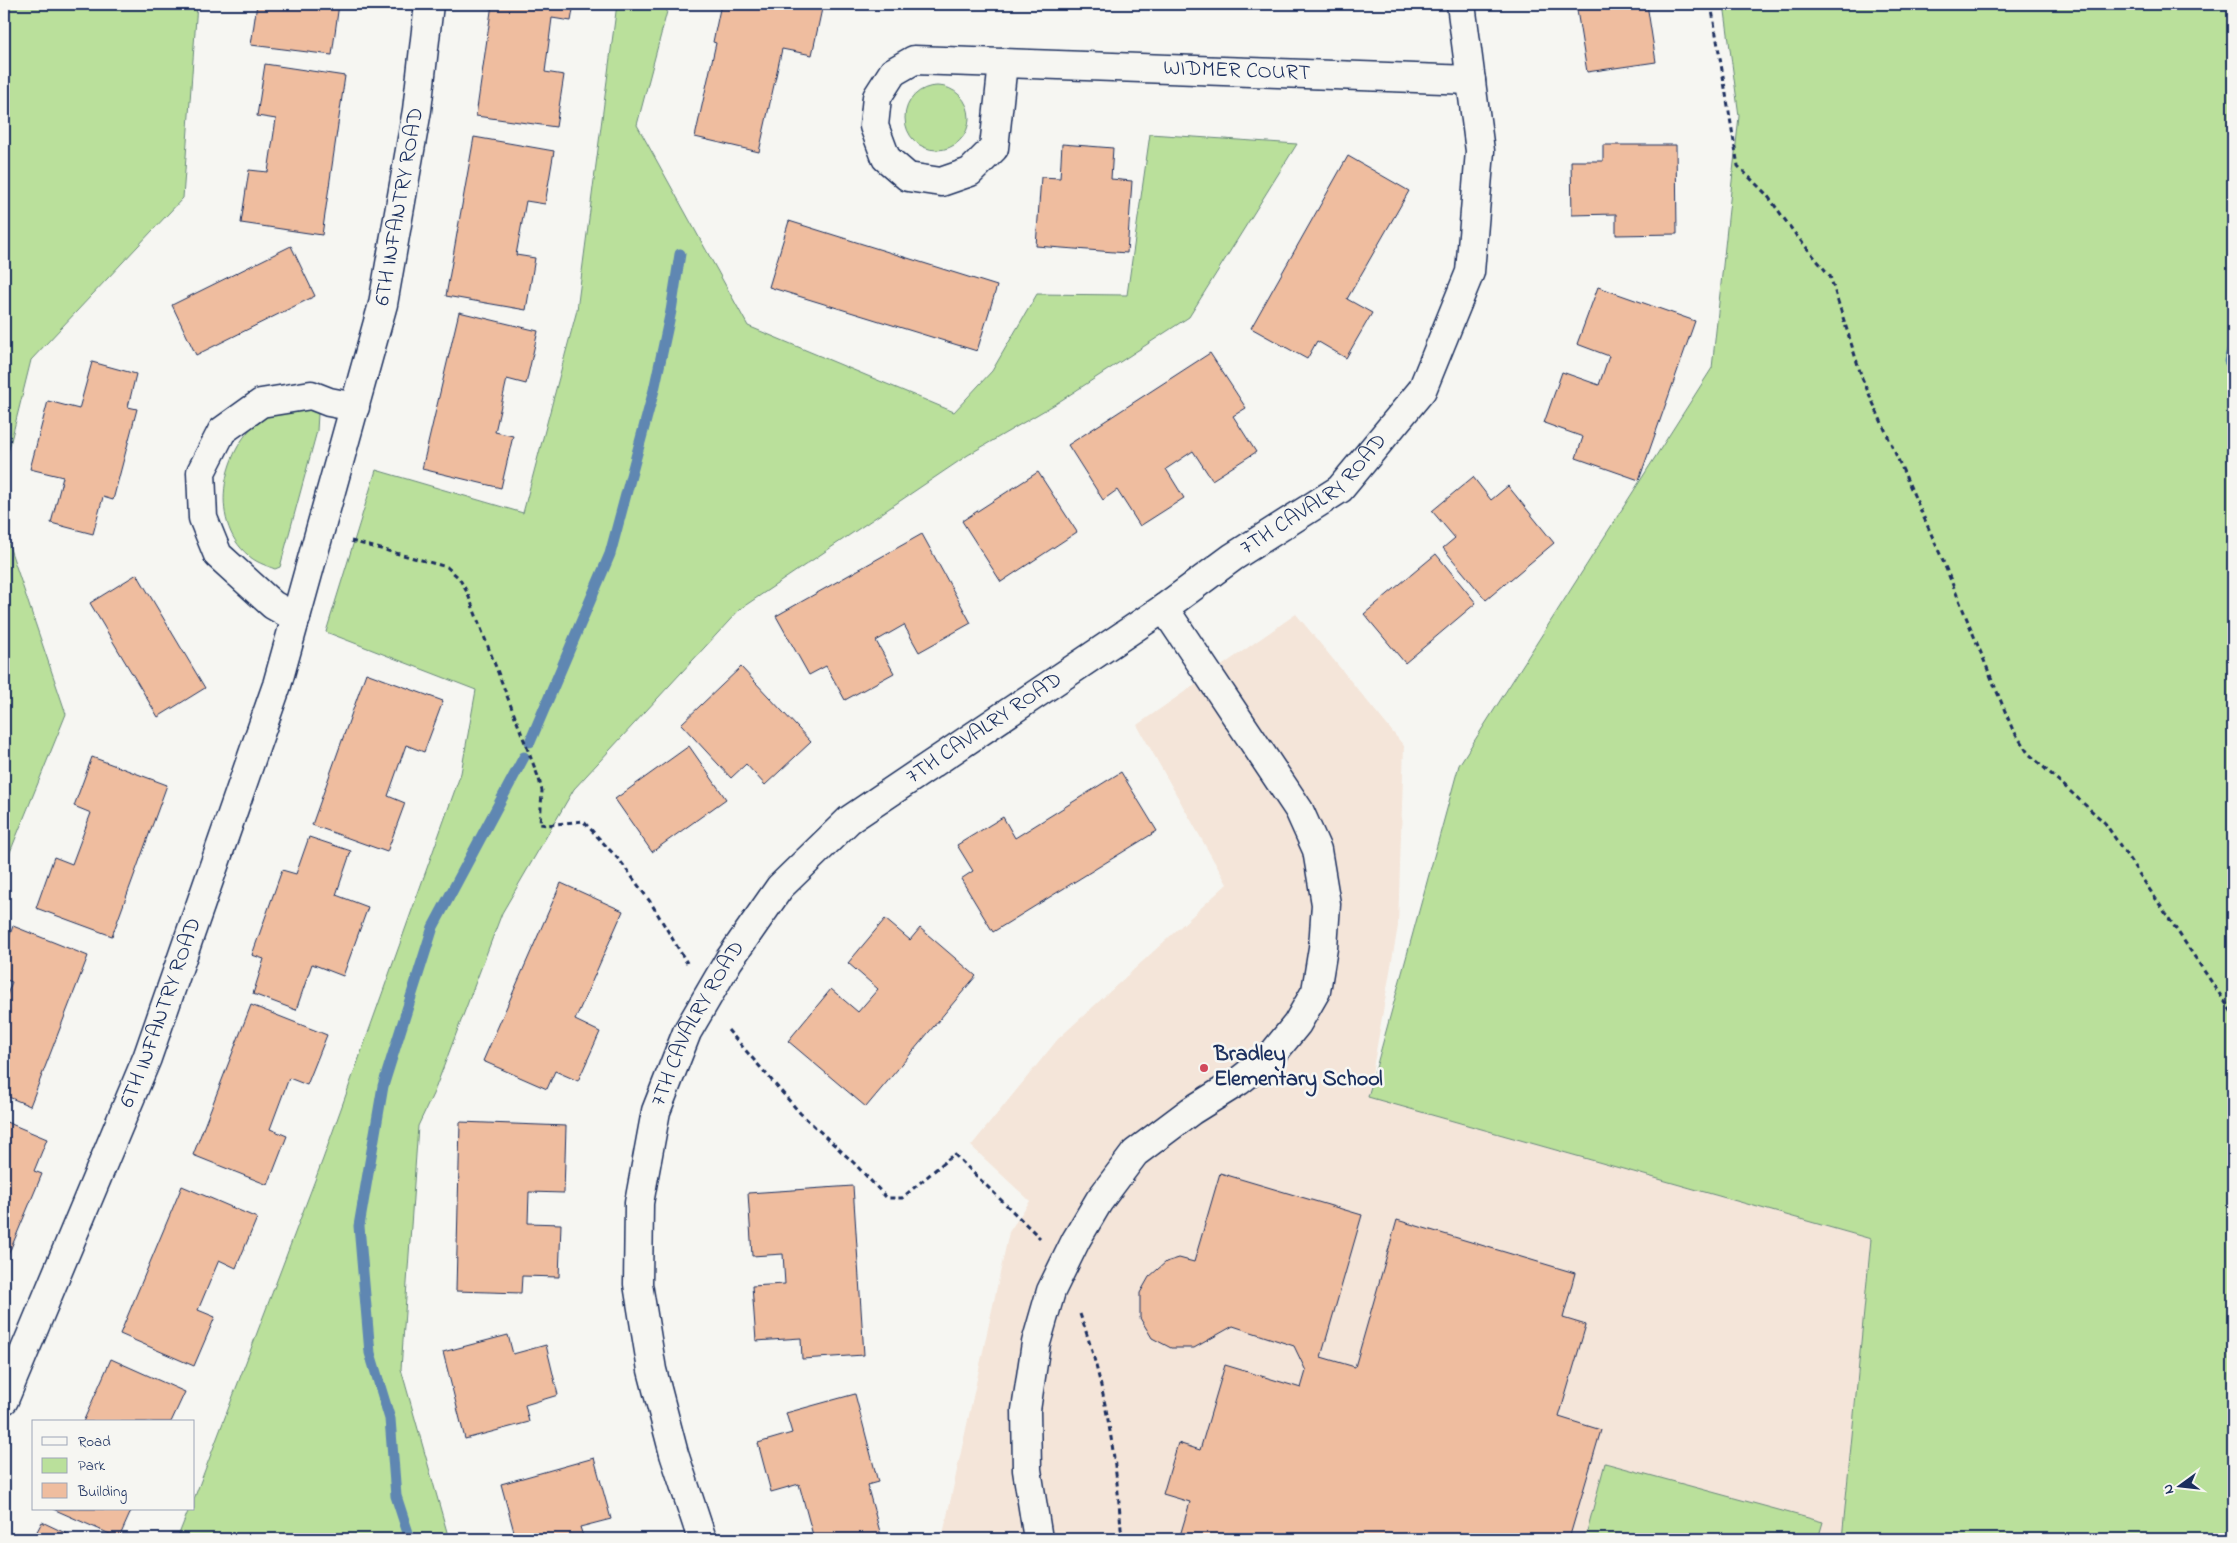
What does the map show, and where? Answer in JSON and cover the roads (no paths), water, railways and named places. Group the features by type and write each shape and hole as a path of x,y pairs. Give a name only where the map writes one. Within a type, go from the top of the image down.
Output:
{"street":[{"name":"6TH INFANTRY ROAD","path":"4,1400 147,1058 277,685 383,304 417,110 429,4"},
{"name":"7TH CAVALRY ROAD","path":"702,1539 674,1454 652,1370 638,1284 639,1203 656,1111 687,1032 729,960 780,887 849,820 1164,608 1233,557 1340,488 1422,390 1470,272 1480,151 1461,4"},
{"name":"WIDMER COURT","path":"1003,63 994,148 970,172 941,182 908,177 886,158 874,126 877,97 893,72 914,60 1003,63 1471,80"},
{"path":"296,618 273,605 218,555 203,518 202,472 222,431 261,403 311,395 329,402 355,407"},
{"path":"1038,1539 1026,1470 1026,1410 1036,1343 1051,1291 1061,1270 1099,1201 1136,1153 1190,1111 1238,1081 1271,1056 1297,1024 1316,991 1323,948 1326,904 1317,850 1299,810 1164,608"}],"waterway":[{"path":"530,742 610,554 654,390 671,311 680,254"},
{"path":"2233,347 2229,361 2233,367"},
{"path":"410,1539 396,1496 390,1419 370,1353 359,1226 383,1086 433,927 524,757"}],"place":[{"name":"Bradley Elementary School","path":"1204,1068"}]}
